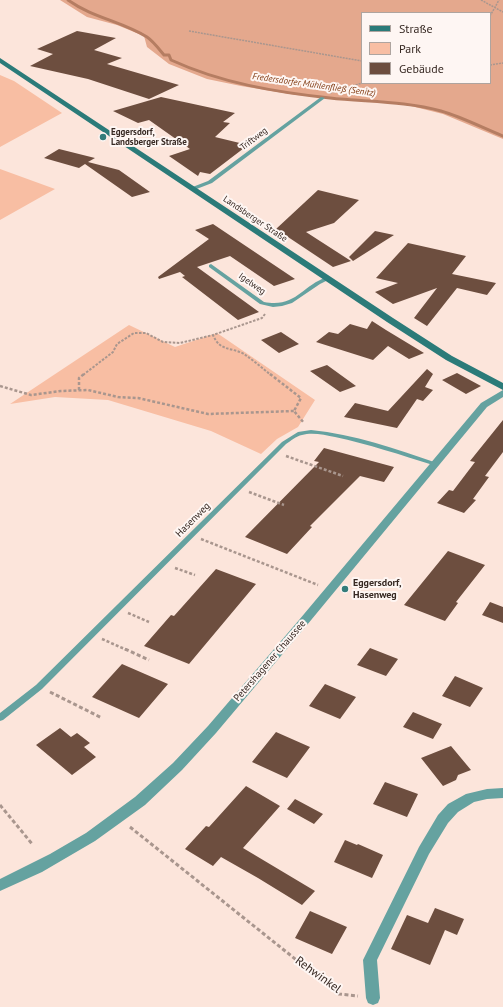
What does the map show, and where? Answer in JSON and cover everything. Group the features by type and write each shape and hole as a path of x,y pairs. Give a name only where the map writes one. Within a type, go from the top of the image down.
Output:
{"main road":[{"name":"Landsberger Straße","path":"0,60 327,279 449,358 503,387"}],"street":[{"name":"Petershagener Chaussee","path":"0,885 52,860 119,817 140,800 192,751 330,590 484,405 503,393"},
{"path":"373,998 370,960 424,851 443,819 454,808 471,798 487,794 503,793"}],"lane":[{"name":"Triftweg","path":"192,189 210,182 323,98"},
{"name":"Igelweg","path":"211,266 262,303 271,306 284,305 292,302 316,283 327,279"},
{"name":"Hasenweg","path":"0,718 39,687 93,635 284,443 300,433 311,432 331,434 435,464"}],"path":[{"path":"482,0 503,12"},
{"path":"491,14 499,0"},
{"path":"189,30 361,61"},
{"path":"491,65 503,63"},
{"path":"329,94 361,83"},
{"path":"79,390 80,378 113,352 117,344 134,333 146,333 163,342 180,344 213,335 262,318 271,306"},
{"path":"213,335 214,340 231,352 242,353 301,398 294,410"},
{"path":"0,386 31,395 79,390 101,392 118,397 138,398 208,414 239,414 294,410"},
{"path":"294,410 311,432"},
{"path":"276,452 343,476"},
{"path":"239,488 284,505"},
{"path":"192,535 330,590"},
{"path":"163,564 195,575"},
{"path":"118,609 149,622"},
{"path":"93,635 149,660"},
{"path":"39,687 102,718"},
{"path":"0,805 33,845"},
{"name":"Rehwinkel","path":"119,817 135,832 339,994 373,998"}],"green space":[{"path":"0,75 14,81 62,113 0,147"},
{"path":"0,169 55,189 0,220"},
{"path":"129,325 175,347 217,333 315,400 298,427 277,439 261,454 211,431 108,400 55,397 10,404"}],"shaded area":[{"path":"60,0 503,0 503,139 443,114 411,106 383,101 296,95 207,79 169,64 147,47 144,36 117,25 87,17"}],"building":[{"path":"77,31 116,38 94,50 122,58 107,64 179,85 149,99 88,79 30,66 53,54 37,49"},
{"path":"161,97 235,113 223,122 230,123 215,137 248,145 210,174 200,172 198,176 169,156 190,149 149,120 138,123 113,111"},
{"path":"59,149 95,158 88,162 119,170 150,192 132,197 85,164 79,168 44,158"},
{"path":"318,190 359,200 334,223 306,232 351,261 333,267 276,229"},
{"path":"213,224 295,279 274,286 230,256 197,267 259,312 238,320 182,277 185,276 180,272 159,279 158,277 209,239 195,230"},
{"path":"375,231 394,235 353,261 349,257"},
{"path":"408,243 466,256 452,274 496,283 487,295 457,288 427,326 414,318 437,288 393,304 375,292 398,283 376,278"},
{"path":"372,321 424,353 409,359 388,346 373,360 316,342 329,332 338,334 350,324 367,329"},
{"path":"281,332 299,344 279,353 261,340"},
{"path":"327,365 356,386 340,392 310,371"},
{"path":"427,369 433,374 425,387 433,390 423,401 417,399 397,428 344,417 355,403 388,411"},
{"path":"457,373 481,386 466,394 442,380"},
{"path":"503,420 503,452 485,476 489,477 473,499 476,500 464,513 437,503 449,490 453,491 475,462 470,461"},
{"path":"324,448 394,467 384,482 360,476 310,526 312,527 287,554 245,537 319,462 314,461"},
{"path":"448,551 485,565 456,602 458,603 445,621 404,605"},
{"path":"216,569 256,584 189,664 144,646 171,615 174,616"},
{"path":"490,602 503,607 503,623 482,615"},
{"path":"370,648 398,659 386,676 357,665"},
{"path":"122,664 168,684 139,718 92,697"},
{"path":"455,676 483,688 470,707 442,696"},
{"path":"325,684 356,697 340,719 309,706"},
{"path":"413,712 442,724 433,739 403,727"},
{"path":"60,728 71,737 77,733 90,743 84,747 96,757 72,775 36,745"},
{"path":"276,732 310,747 287,778 252,762"},
{"path":"451,746 471,770 458,775 456,780 443,786 421,758"},
{"path":"385,782 418,794 407,817 373,804"},
{"path":"246,786 280,806 243,848 315,891 302,905 221,857 213,866 185,849 206,826 209,827"},
{"path":"295,799 323,814 314,824 287,809"},
{"path":"345,840 383,855 372,878 334,862"},
{"path":"435,908 464,919 457,935 445,930 430,965 391,949 407,915 428,923"},
{"path":"310,911 347,927 332,954 295,938"}],"waterway":[{"name":"Fredersdorfer Mühlenfließ (Senitz)","path":"68,0 87,11 127,27 147,37 164,55 169,55 171,60 209,75 229,81 289,93 414,105 457,116 503,136"}],"place":[{"name":"Eggersdorf, Landsberger Straße","path":"103,137"},
{"name":"Eggersdorf, Hasenweg","path":"345,589"}]}
